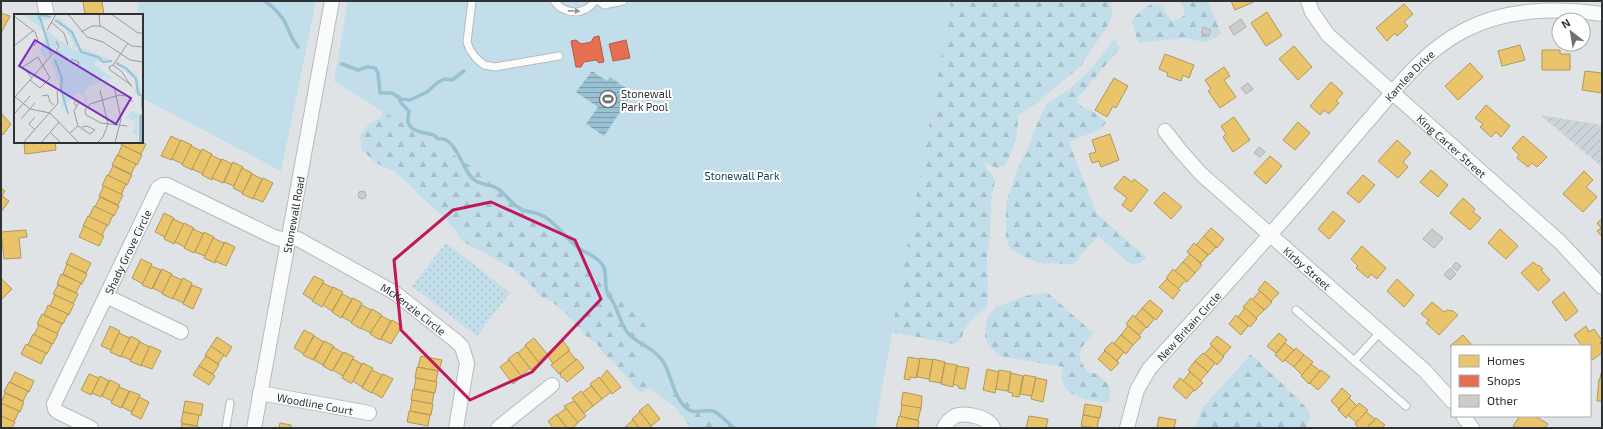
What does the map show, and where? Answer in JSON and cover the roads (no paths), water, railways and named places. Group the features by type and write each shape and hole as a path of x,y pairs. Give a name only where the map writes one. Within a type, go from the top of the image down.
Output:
{"street":[{"path":"44,1 48,14"},
{"name":"Stonewall Road","path":"254,428 332,1"},
{"name":"King Carter Street","path":"1308,1 1312,12 1328,35 1560,242 1602,286"},
{"name":"Kamlea Drive","path":"1270,235 1416,66 1430,53 1454,36 1487,21 1507,15 1533,11 1558,10 1602,14"},
{"name":"Kirby Street","path":"1165,131 1201,174 1381,331 1424,371 1451,401"},
{"name":"Shady Grove Circle","path":"91,428 58,412 55,409 54,404 158,188 163,185 167,185 274,237 288,239"},
{"name":"New Britain Circle","path":"1127,428 1137,390 1149,369 1270,235"},
{"name":"McKenzie Circle","path":"288,239 298,239 395,294 462,347 466,355 467,371 456,428"},
{"path":"106,296 182,332"},
{"path":"498,428 552,386"},
{"name":"Woodline Court","path":"260,393 369,413"},
{"path":"944,428 950,419 961,415 982,418 988,421 993,428"},
{"path":"1464,417 1472,428"}],"lane":[{"path":"472,1 467,42 470,50 484,65 495,67 559,56"},
{"path":"554,1 562,9 575,12 587,9 595,1"},
{"path":"599,1 604,5 623,1"},
{"path":"1296,310 1406,406"},
{"path":"1354,361 1381,331"},
{"path":"226,428 230,403"}],"waterway":[{"path":"265,1 275,9 283,19 298,47"},
{"path":"342,64 358,70 367,67 375,68 378,73 380,93 392,93 401,99 410,100 427,92 444,79 452,80 464,71"},
{"path":"399,97 401,103 409,111 408,121 410,126 419,132 434,135 438,139 445,139 450,143 471,177 476,181 498,189 519,208 545,217 556,225 576,246 599,260 605,273 607,293 615,306 625,329 631,336 653,351 662,360 666,366 676,393 683,405 692,411 713,411 719,414 734,428"}],"place":[{"name":"Stonewall Park Pool","path":"608,99"}],"park label":[{"name":"Stonewall Park","path":"742,175"}]}
